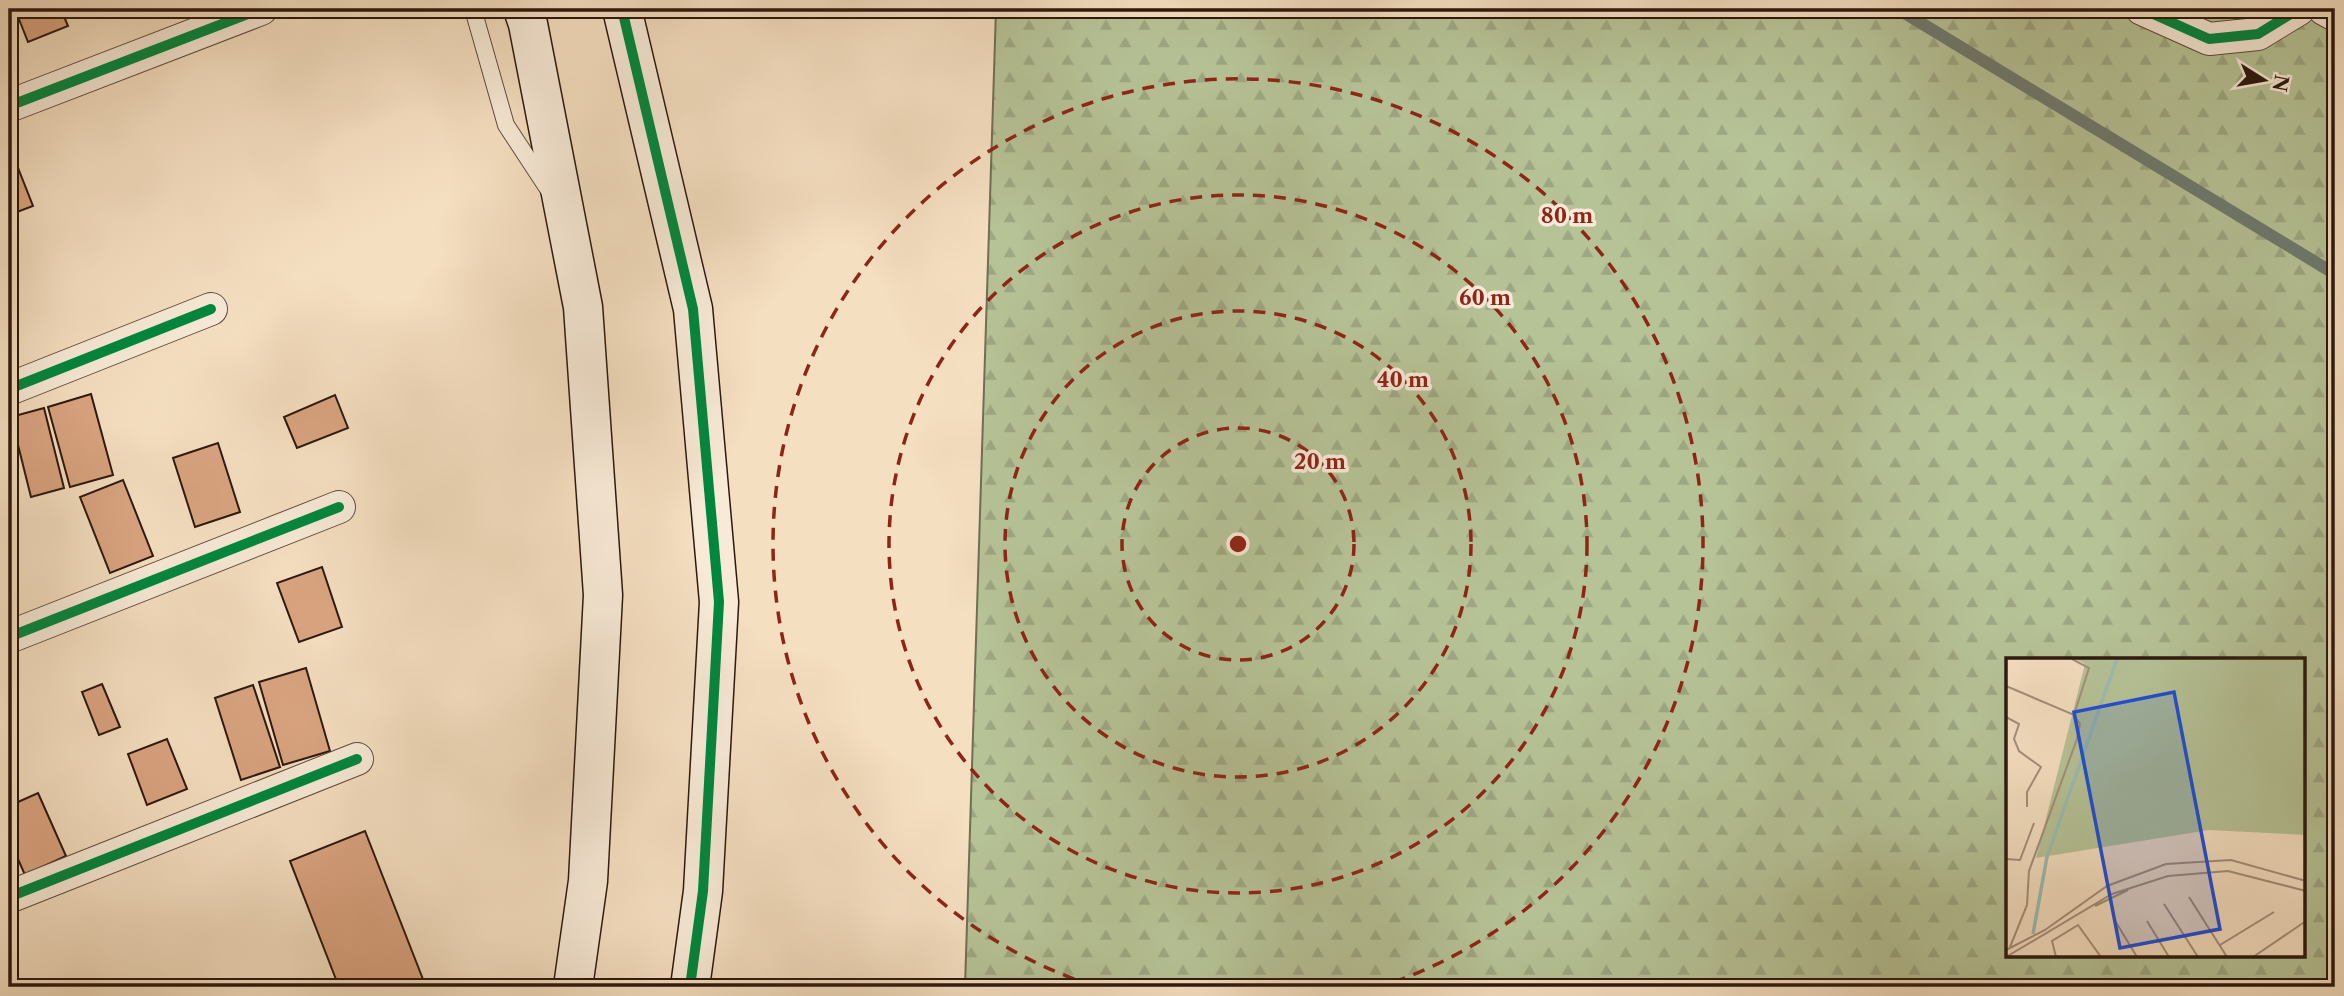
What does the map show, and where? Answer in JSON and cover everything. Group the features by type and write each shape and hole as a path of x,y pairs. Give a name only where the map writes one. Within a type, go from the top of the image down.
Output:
{"street":[{"path":"9,106 261,9"},
{"path":"523,9 583,307 603,595 588,881 573,987"},
{"path":"622,9 693,309 719,602 703,891 690,987"},
{"path":"2142,9 2209,39 2258,34 2299,9"},
{"path":"2324,9 2335,15"},
{"path":"9,388 211,309"},
{"path":"9,636 339,507"},
{"path":"9,897 357,759"}],"lane":[{"path":"473,9 506,125 565,215"}],"green space":[{"path":"996,9 2335,9 2335,987 965,987"}],"building":[{"path":"15,9 61,9 68,26 28,42"},
{"path":"104,9 130,9 109,18"},
{"path":"9,145 33,206 9,215"},
{"path":"91,394 113,475 70,487 48,407"},
{"path":"335,395 348,428 297,448 284,417"},
{"path":"44,408 64,488 31,497 11,417"},
{"path":"218,443 240,512 195,527 173,458"},
{"path":"123,480 153,556 110,573 80,497"},
{"path":"322,567 342,627 299,642 277,583"},
{"path":"306,668 330,751 283,765 259,682"},
{"path":"102,684 120,727 99,735 82,692"},
{"path":"253,685 280,767 241,780 215,698"},
{"path":"167,739 187,789 147,805 128,754"},
{"path":"38,793 66,856 25,875 9,839 9,806"},
{"path":"365,831 426,987 339,987 290,861"}],"waterway":[{"path":"1898,9 2335,274"}],"cycle path":[{"path":"9,106 261,9"},
{"path":"622,9 693,309 719,602 703,891 690,987"},
{"path":"2142,9 2209,39 2258,34 2299,9"},
{"path":"9,389 211,309"},
{"path":"9,637 339,507"},
{"path":"9,897 357,759"}]}
